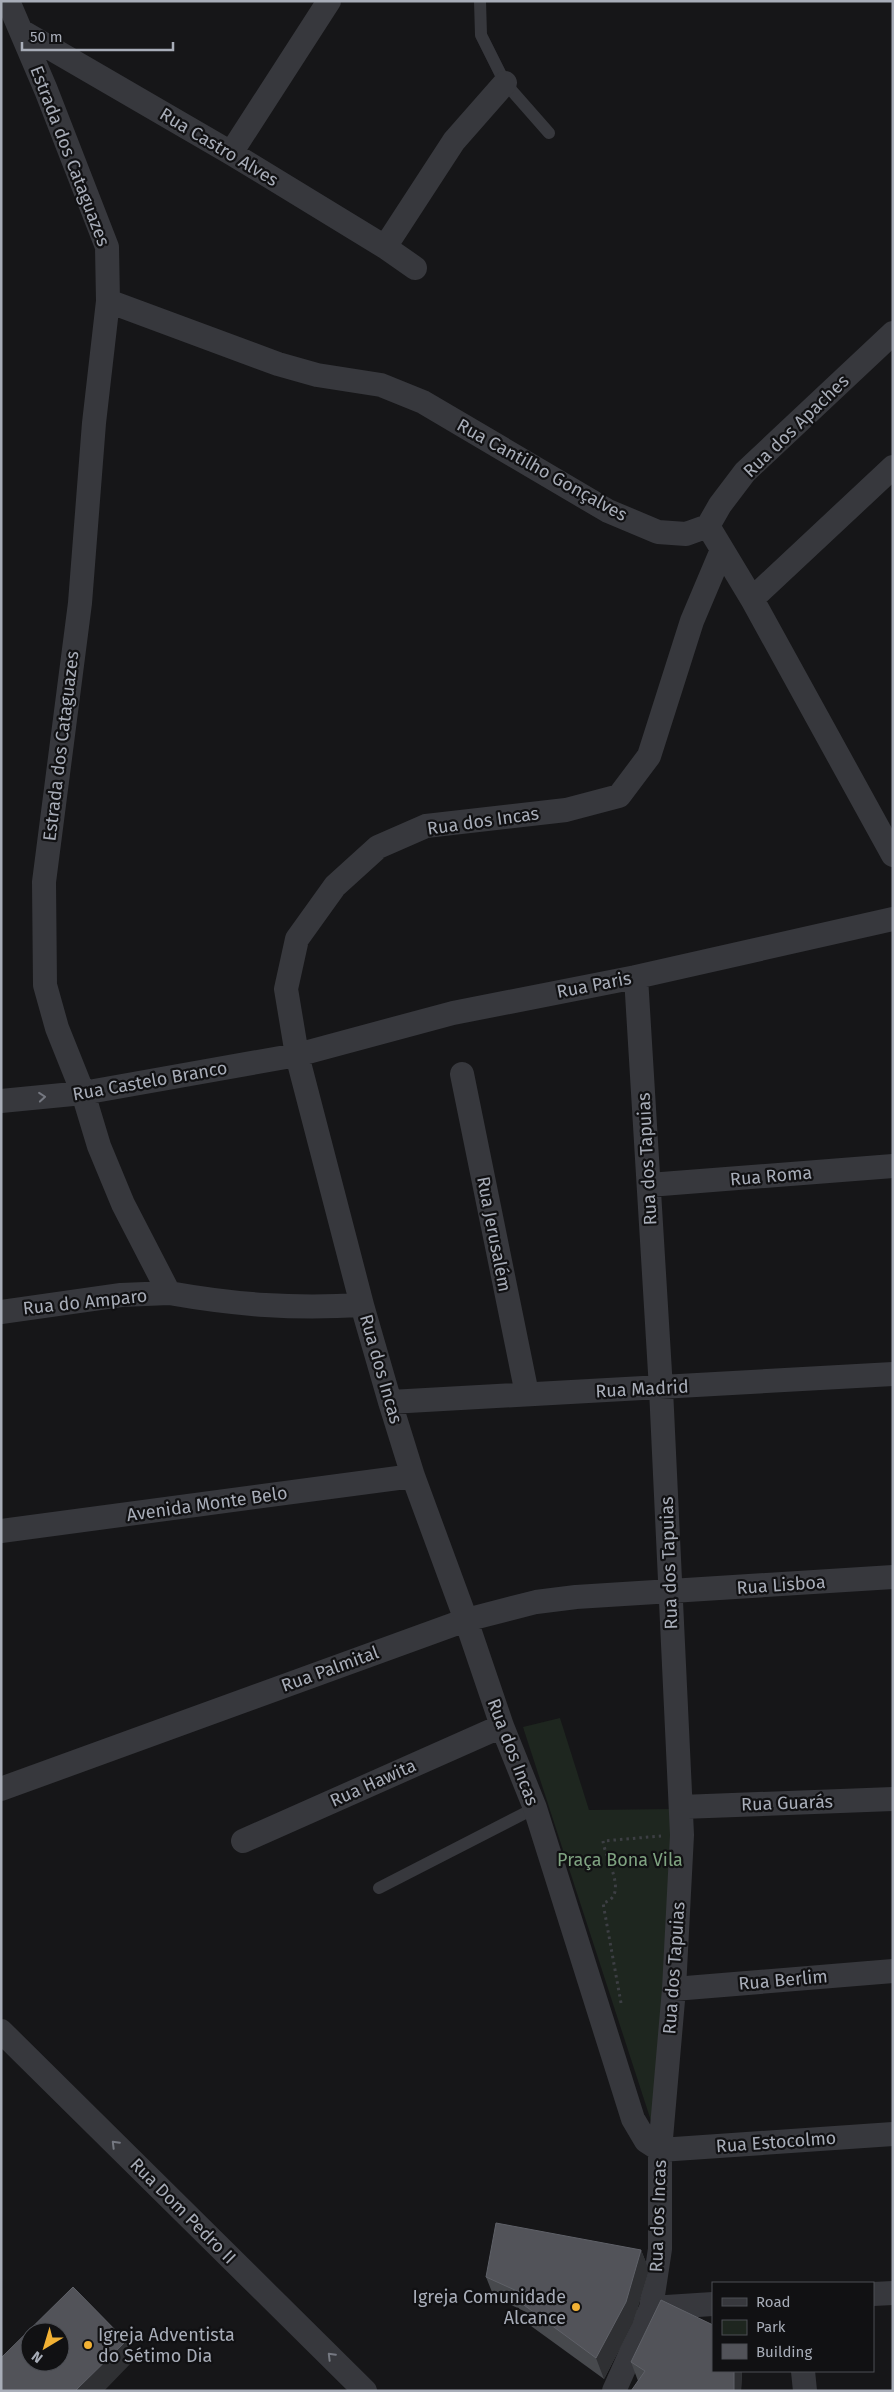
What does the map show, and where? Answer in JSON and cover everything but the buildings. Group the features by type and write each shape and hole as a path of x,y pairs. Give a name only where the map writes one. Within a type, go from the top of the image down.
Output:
{"street":[{"name":"Estrada dos Cataguazes","path":"8,1 46,90 107,247 108,301 94,423 80,603 44,882 45,984 57,1028 83,1093 99,1146 123,1204 169,1293"},
{"path":"231,153 328,1"},
{"name":"Rua Castro Alves","path":"20,31 231,153 385,247 415,268"},
{"path":"385,247 454,141 505,83"},
{"name":"Rua Cantilho Gonçalves","path":"108,301 278,364 317,375 381,385 423,402 608,511 658,532 686,534 708,526"},
{"name":"Rua dos Apaches","path":"708,526 720,504 745,472 893,333"},
{"path":"752,599 893,467"},
{"path":"708,526 752,599 893,854"},
{"name":"Rua dos Incas","path":"614,2391 651,2308 660,2249 660,2150 646,2141 633,2118 536,1808 502,1726 466,1620 413,1476 362,1305 297,1054 286,989 297,939 335,886 378,847 426,826 566,810 619,796 649,756 692,620 722,550"},
{"name":"Rua Paris","path":"297,1054 453,1013 636,977 893,919"},
{"name":"Rua dos Tapuias","path":"636,977 661,1389 669,1593 682,1835 674,1989 660,2150"},
{"name":"Rua Castelo Branco","path":"1,1101 83,1093 297,1054"},
{"name":"Rua Jerusalém","path":"462,1074 527,1394"},
{"name":"Rua Roma","path":"649,1185 893,1166"},
{"path":"169,1293 229,1303 273,1307 317,1308 362,1305"},
{"name":"Rua do Amparo","path":"1,1312 121,1295 169,1293"},
{"name":"Rua Madrid","path":"390,1402 661,1389 893,1374"},
{"name":"Avenida Monte Belo","path":"2,1526 413,1476"},
{"name":"Rua Lisboa","path":"669,1593 893,1577"},
{"name":"Rua Palmital","path":"1,1789 466,1620 544,1601 576,1597 669,1593"},
{"name":"Rua Hawita","path":"244,1841 502,1726"},
{"name":"Rua Guarás","path":"681,1807 893,1799"},
{"name":"Rua Berlim","path":"674,1989 893,1971"},
{"name":"Rua Dom Pedro II","path":"1,2031 365,2391"},
{"name":"Rua Estocolmo","path":"660,2150 893,2134"},
{"path":"874,2294 893,2293"},
{"path":"651,2308 712,2304"},
{"path":"803,2372 804,2391"}],"lane":[{"path":"480,1 481,36 505,83 549,134"},
{"path":"379,1888 536,1808"}],"path":[{"path":"622,2008 603,1903 611,1901 616,1895 616,1888 608,1856 604,1851 603,1841 682,1835"}],"green space":[{"name":"Praça Bona Vila","path":"560,1718 589,1810 674,1809 654,2130 523,1727"}],"place":[{"name":"Igreja Comunidade Alcance","path":"576,2307"},
{"name":"Igreja Adventista do Sétimo Dia","path":"88,2345"}]}
